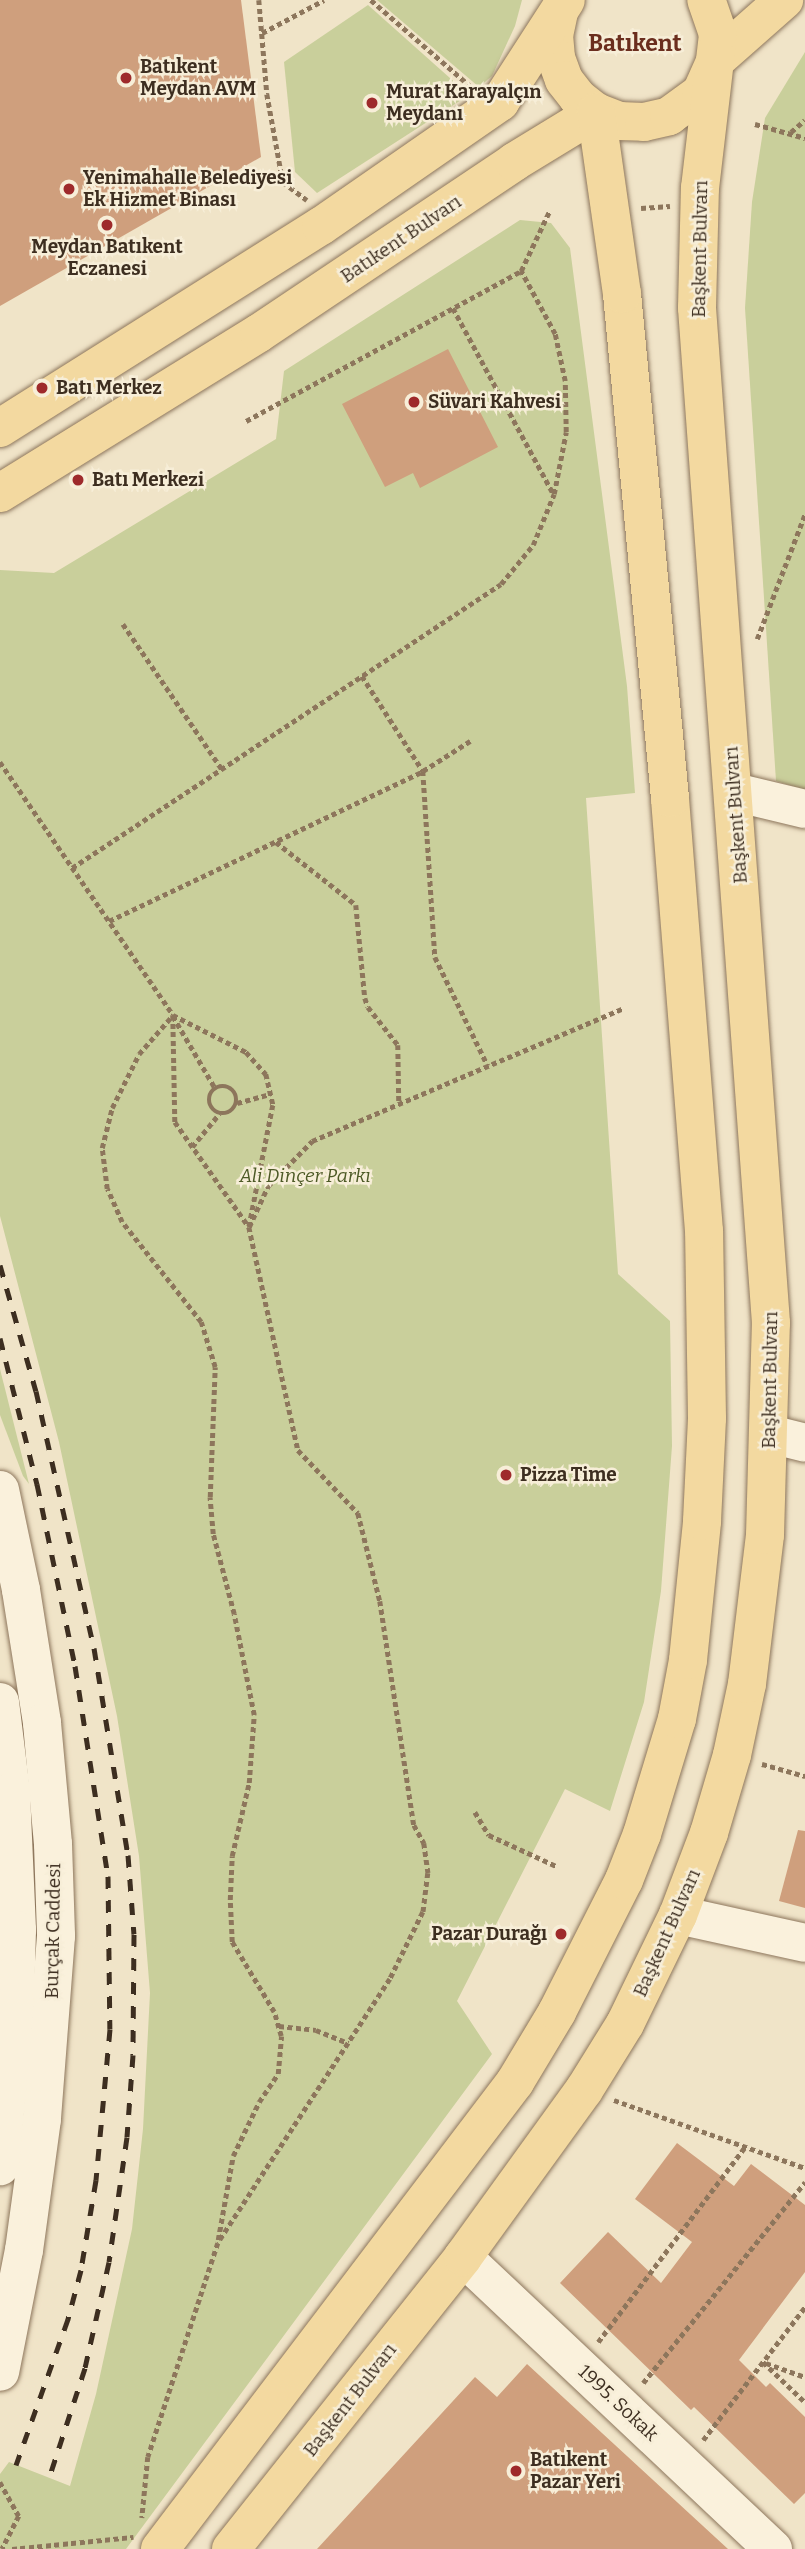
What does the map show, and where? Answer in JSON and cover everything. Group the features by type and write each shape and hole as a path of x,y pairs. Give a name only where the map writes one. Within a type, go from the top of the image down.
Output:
{"main road":[{"name":"Başkent Bulvarı","path":"231,2549 463,2257 584,2090 625,2024 678,1915 709,1833 732,1755 747,1684 765,1535 787,1439 771,1323 767,1226 697,308 699,188 718,34 706,0"},
{"path":"562,4 555,46 564,80 578,98 596,112 620,121 644,122 669,116 701,93 716,60 784,0"},
{"path":"0,428 321,226 500,102 562,4"},
{"path":"148,2536 515,2082 558,2012 624,1880 642,1834 677,1719 688,1660 702,1521 707,1418 704,1231 670,798 622,294 596,112"},
{"name":"Batıkent Bulvarı","path":"0,493 259,333 514,162 596,112"}],"street":[{"path":"734,792 805,809"},
{"name":"Burçak Caddesi","path":"0,1490 37,1678 53,1843 56,1936 42,2119 24,2250 0,2372"},
{"name":"Burçak Caddesi","path":"0,1702 12,1805 17,1930 13,2026 0,2166"},
{"path":"678,1915 805,1943"},
{"name":"1995. Sokak","path":"463,2257 773,2549"}],"path":[{"path":"259,0 267,94 283,183 308,201 303,207"},
{"path":"262,33 324,0"},
{"path":"371,0 477,93"},
{"path":"791,132 805,120"},
{"path":"755,124 805,138"},
{"path":"632,208 672,206"},
{"path":"246,421 521,271 549,212"},
{"path":"72,868 501,584 533,545 554,494 566,432 565,381 555,334 521,271"},
{"path":"453,308 554,494"},
{"path":"757,639 805,514"},
{"path":"122,624 222,769"},
{"path":"362,676 423,771 435,957 488,1066"},
{"path":"109,921 423,771 470,741"},
{"path":"0,762 173,1015 215,1088"},
{"path":"275,841 356,905 365,998 398,1045 399,1104"},
{"path":"249,1227 268,1186 312,1142 624,1008"},
{"path":"173,1015 175,1122 249,1227 298,1450 358,1513 380,1601 414,1825 424,1843 428,1873 423,1912 390,1979 218,2243"},
{"path":"12,2549 148,2536 148,2457 218,2243 233,2156 259,2102 278,2074 281,2036 279,2026 274,2012 232,1942 232,1856 249,1783 254,1715 234,1614 213,1534 210,1497 215,1367 201,1322 122,1222 107,1189 102,1148 112,1108 139,1054 173,1015"},
{"path":"173,1015 246,1052 266,1074 273,1105 249,1227"},
{"path":"237,1102 232,1089 223,1086 215,1088 209,1100 211,1109 219,1114 229,1114 237,1102 270,1094"},
{"path":"192,1147 219,1114"},
{"path":"732,1755 805,1776"},
{"path":"475,1812 489,1835 556,1866"},
{"path":"279,2026 316,2031 348,2043"},
{"path":"584,2090 805,2168"},
{"path":"580,2367 745,2147"},
{"path":"624,2408 805,2182"},
{"path":"684,2465 805,2307"},
{"path":"763,2362 805,2377"},
{"path":"763,2362 805,2402"},
{"path":"0,2482 19,2516 2,2549"}],"green space":[{"path":"377,0 522,0 515,26 492,76 479,87"},
{"name":"Murat Karayalçın Meydanı","path":"368,5 469,95 317,193 295,172 284,62"},
{"path":"805,52 805,790 776,781 745,308 752,202 765,118"},
{"name":"Ali Dinçer Parkı","path":"520,220 551,223 570,248 627,686 635,793 586,798 618,1274 670,1321 672,1446 661,1591 644,1702 610,1811 565,1789 457,2001 492,2054 126,2549 0,2549 0,2474 9,2462 70,2486 96,2394 132,2229 143,2129 150,1993 139,1856 117,1716 59,1442 0,1216 0,570 54,573 276,439 284,371"},
{"path":"0,1369 29,1484 23,1476 0,1415"}],"building":[{"name":"Batıkent Meydan AVM","path":"0,0 241,0 261,157 0,306"},
{"path":"448,349 498,447 420,488 413,473 385,487 342,404"},
{"path":"798,1830 805,1831 805,1908 779,1901"},
{"path":"677,2143 734,2186 751,2164 805,2205 805,2272 739,2360 766,2387 770,2383 805,2417 805,2493 794,2504 694,2407 691,2410 560,2283 608,2232 661,2283 692,2242 635,2199"},
{"name":"Batıkent Pazar Yeri","path":"527,2364 728,2549 317,2549 475,2377 497,2397"}],"railway":[{"path":"0,1265 36,1391 94,1648 128,1855 134,1934 133,2055 127,2137 109,2262 85,2368 49,2478"},
{"path":"0,1338 37,1484 75,1666 108,1876 110,2029 96,2180 81,2270 68,2319 16,2465"}],"place":[{"name":"Batıkent Meydan AVM","path":"126,78"},
{"name":"Murat Karayalçın Meydanı","path":"372,103"},
{"name":"Yenimahalle Belediyesi Ek Hizmet Binası","path":"69,189"},
{"name":"Meydan Batıkent Eczanesi","path":"107,225"},
{"name":"Batı Merkez","path":"42,388"},
{"name":"Süvari Kahvesi","path":"414,402"},
{"name":"Batı Merkezi","path":"78,480"},
{"name":"Pizza Time","path":"506,1475"},
{"name":"Pazar Durağı","path":"561,1934"},
{"name":"Batıkent Pazar Yeri","path":"516,2471"}],"district":[{"name":"Batıkent","path":"635,43"}]}
